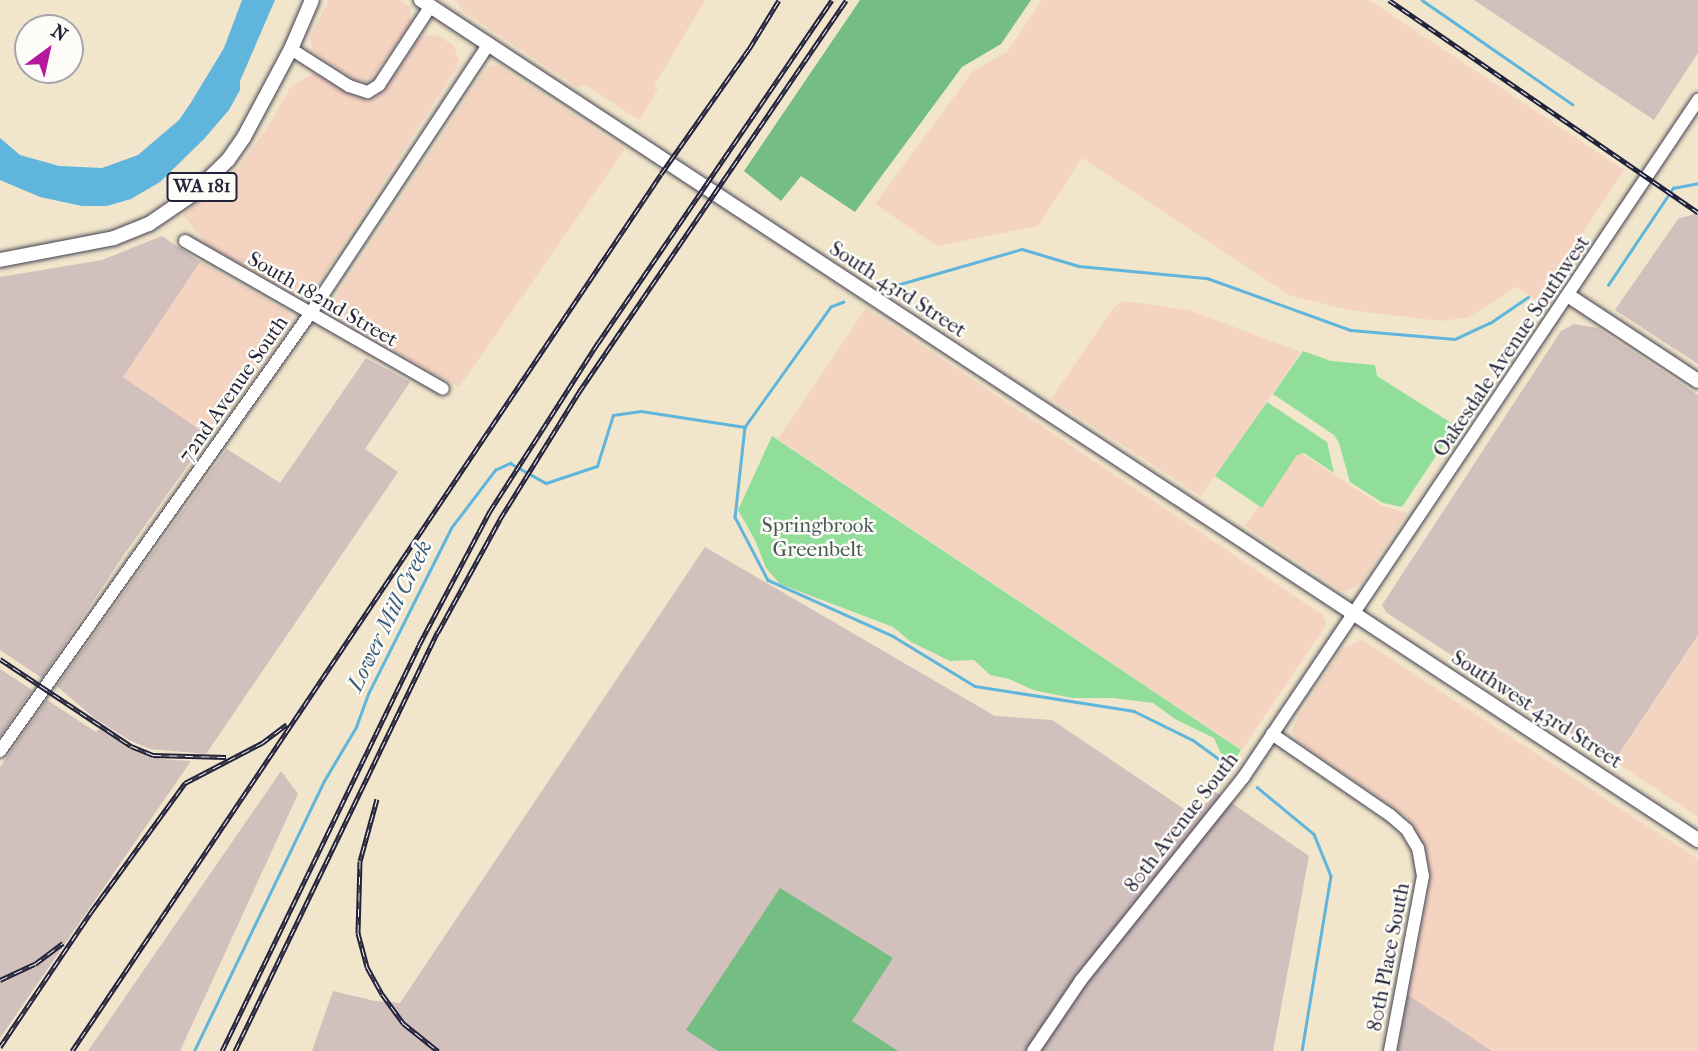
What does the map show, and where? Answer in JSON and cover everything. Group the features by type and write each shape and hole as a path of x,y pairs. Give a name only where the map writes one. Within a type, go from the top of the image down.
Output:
{"main road":[{"name":"WA 181","path":"0,260 114,238 149,224 175,208 228,160 260,108 291,49 312,0"},
{"name":"South 43rd Street","path":"426,4 1353,612"},
{"path":"1569,296 1698,381"},
{"name":"Southwest 43rd Street","path":"1353,612 1698,841"}],"street":[{"path":"291,49 349,86 368,92 379,85 426,4"},
{"name":"72nd Avenue South","path":"0,751 310,314 489,44"},
{"name":"Oakesdale Avenue Southwest","path":"1353,612 1569,296 1698,100"},
{"name":"South 182nd Street","path":"184,241 443,389"},
{"name":"80th Avenue South","path":"1033,1051 1080,980 1215,814 1353,612"},
{"name":"80th Place South","path":"1272,734 1390,814 1407,830 1418,848 1423,876 1390,1051"}],"shaded area":[{"path":"329,0 400,0 410,7 411,22 369,81 356,81 313,51 310,37"},
{"path":"455,0 705,0 654,86 658,89 639,120 586,85 577,87 464,12"},
{"path":"1042,0 1369,0 1624,170 1537,301 1516,287 1469,317 1441,321 1349,310 1291,296 1082,158 1038,226 937,246 875,204 973,71 1008,51"},
{"path":"1474,0 1698,0 1698,53 1654,120"},
{"path":"437,35 454,46 459,61 456,69 309,297 301,298 208,246 183,215 239,167 269,125 291,86 314,73 356,98 373,99 384,90 422,36"},
{"path":"492,65 499,66 625,149 459,387 340,320 332,308 333,301 485,70"},
{"path":"1698,213 1698,364 1615,310 1678,219"},
{"path":"162,236 200,262 123,377 209,436 125,553 42,678 0,650 0,277 102,260"},
{"path":"200,262 288,312 291,319 209,436 123,377"},
{"path":"1123,301 1189,310 1301,352 1201,496 1051,399 1114,307"},
{"path":"866,308 1323,615 1326,625 1242,750 778,439"},
{"path":"1574,324 1597,328 1698,395 1698,635 1614,761 1387,613 1382,605 1561,331"},
{"path":"366,358 410,382 365,449 398,472 206,754 150,749 129,740 94,718 57,686 227,449 280,483"},
{"path":"1296,450 1382,506 1407,513 1360,584 1343,592 1245,526"},
{"path":"705,547 995,716 1052,720 1196,817 1214,791 1309,856 1273,1051 312,1051 333,991 375,1001 400,1003"},
{"path":"1698,635 1698,817 1614,761"},
{"path":"1362,640 1698,859 1698,1051 1492,1051 1408,995 1431,880 1427,856 1407,817 1299,742 1292,732 1295,722 1342,649"},
{"path":"0,669 32,690 0,736"},
{"path":"47,700 96,732 99,729 128,748 161,759 191,761 0,1038 0,767"},
{"path":"281,771 298,794 180,1051 88,1051"},
{"path":"1408,995 1492,1051 1398,1051"}],"green space":[{"path":"860,0 1031,0 1001,44 962,67 855,212 801,176 781,201 744,171"},
{"path":"1303,351 1331,361 1375,365 1377,376 1456,426 1402,507 1383,503 1350,482 1339,443 1334,435 1273,394"},
{"path":"1267,402 1327,442 1334,473 1304,453 1297,455 1262,508 1215,476"},
{"name":"Springbrook Greenbelt","path":"772,436 1241,750 1231,765 1223,758 1214,738 1175,719 1153,703 1113,698 1072,698 1033,690 1009,679 990,675 974,660 950,661 911,642 893,627 780,584 766,568 755,540 738,510"},
{"path":"780,888 893,958 852,1021 898,1051 718,1051 686,1030"}],"water":[{"path":"242,0 275,0 240,81 240,90 229,110 204,139 160,182 131,199 107,206 82,206 40,197 0,180 0,138 20,155 59,166 102,168 138,155 179,120 190,104 224,48"}],"waterway":[{"path":"1422,0 1572,104"},
{"path":"1608,285 1673,188 1698,183"},
{"path":"893,286 1022,249 1079,266 1207,278 1351,330 1455,339 1490,323 1528,297"},
{"path":"844,302 831,307 745,427 735,517 768,580 893,636 975,686 1134,711 1193,740 1230,767"},
{"name":"Lower Mill Creek","path":"194,1051 324,781 356,727 369,692 451,528 495,470 510,463 546,483 597,466 613,415 641,411 745,427"},
{"path":"1257,787 1314,834 1331,876 1302,1051"}],"railway":[{"path":"72,1051 661,174 749,49 779,0"},
{"path":"222,1051 419,645 490,511 598,343 832,0"},
{"path":"235,1051 438,632 500,519 579,392 846,0"},
{"path":"1389,0 1698,212"},
{"path":"0,659 131,746 153,755 226,757"},
{"path":"0,1047 91,912 185,783 262,743 287,724"},
{"path":"377,799 360,861 358,933 367,967 382,994 403,1023 438,1051"},
{"path":"0,980 35,964 63,943"}]}
